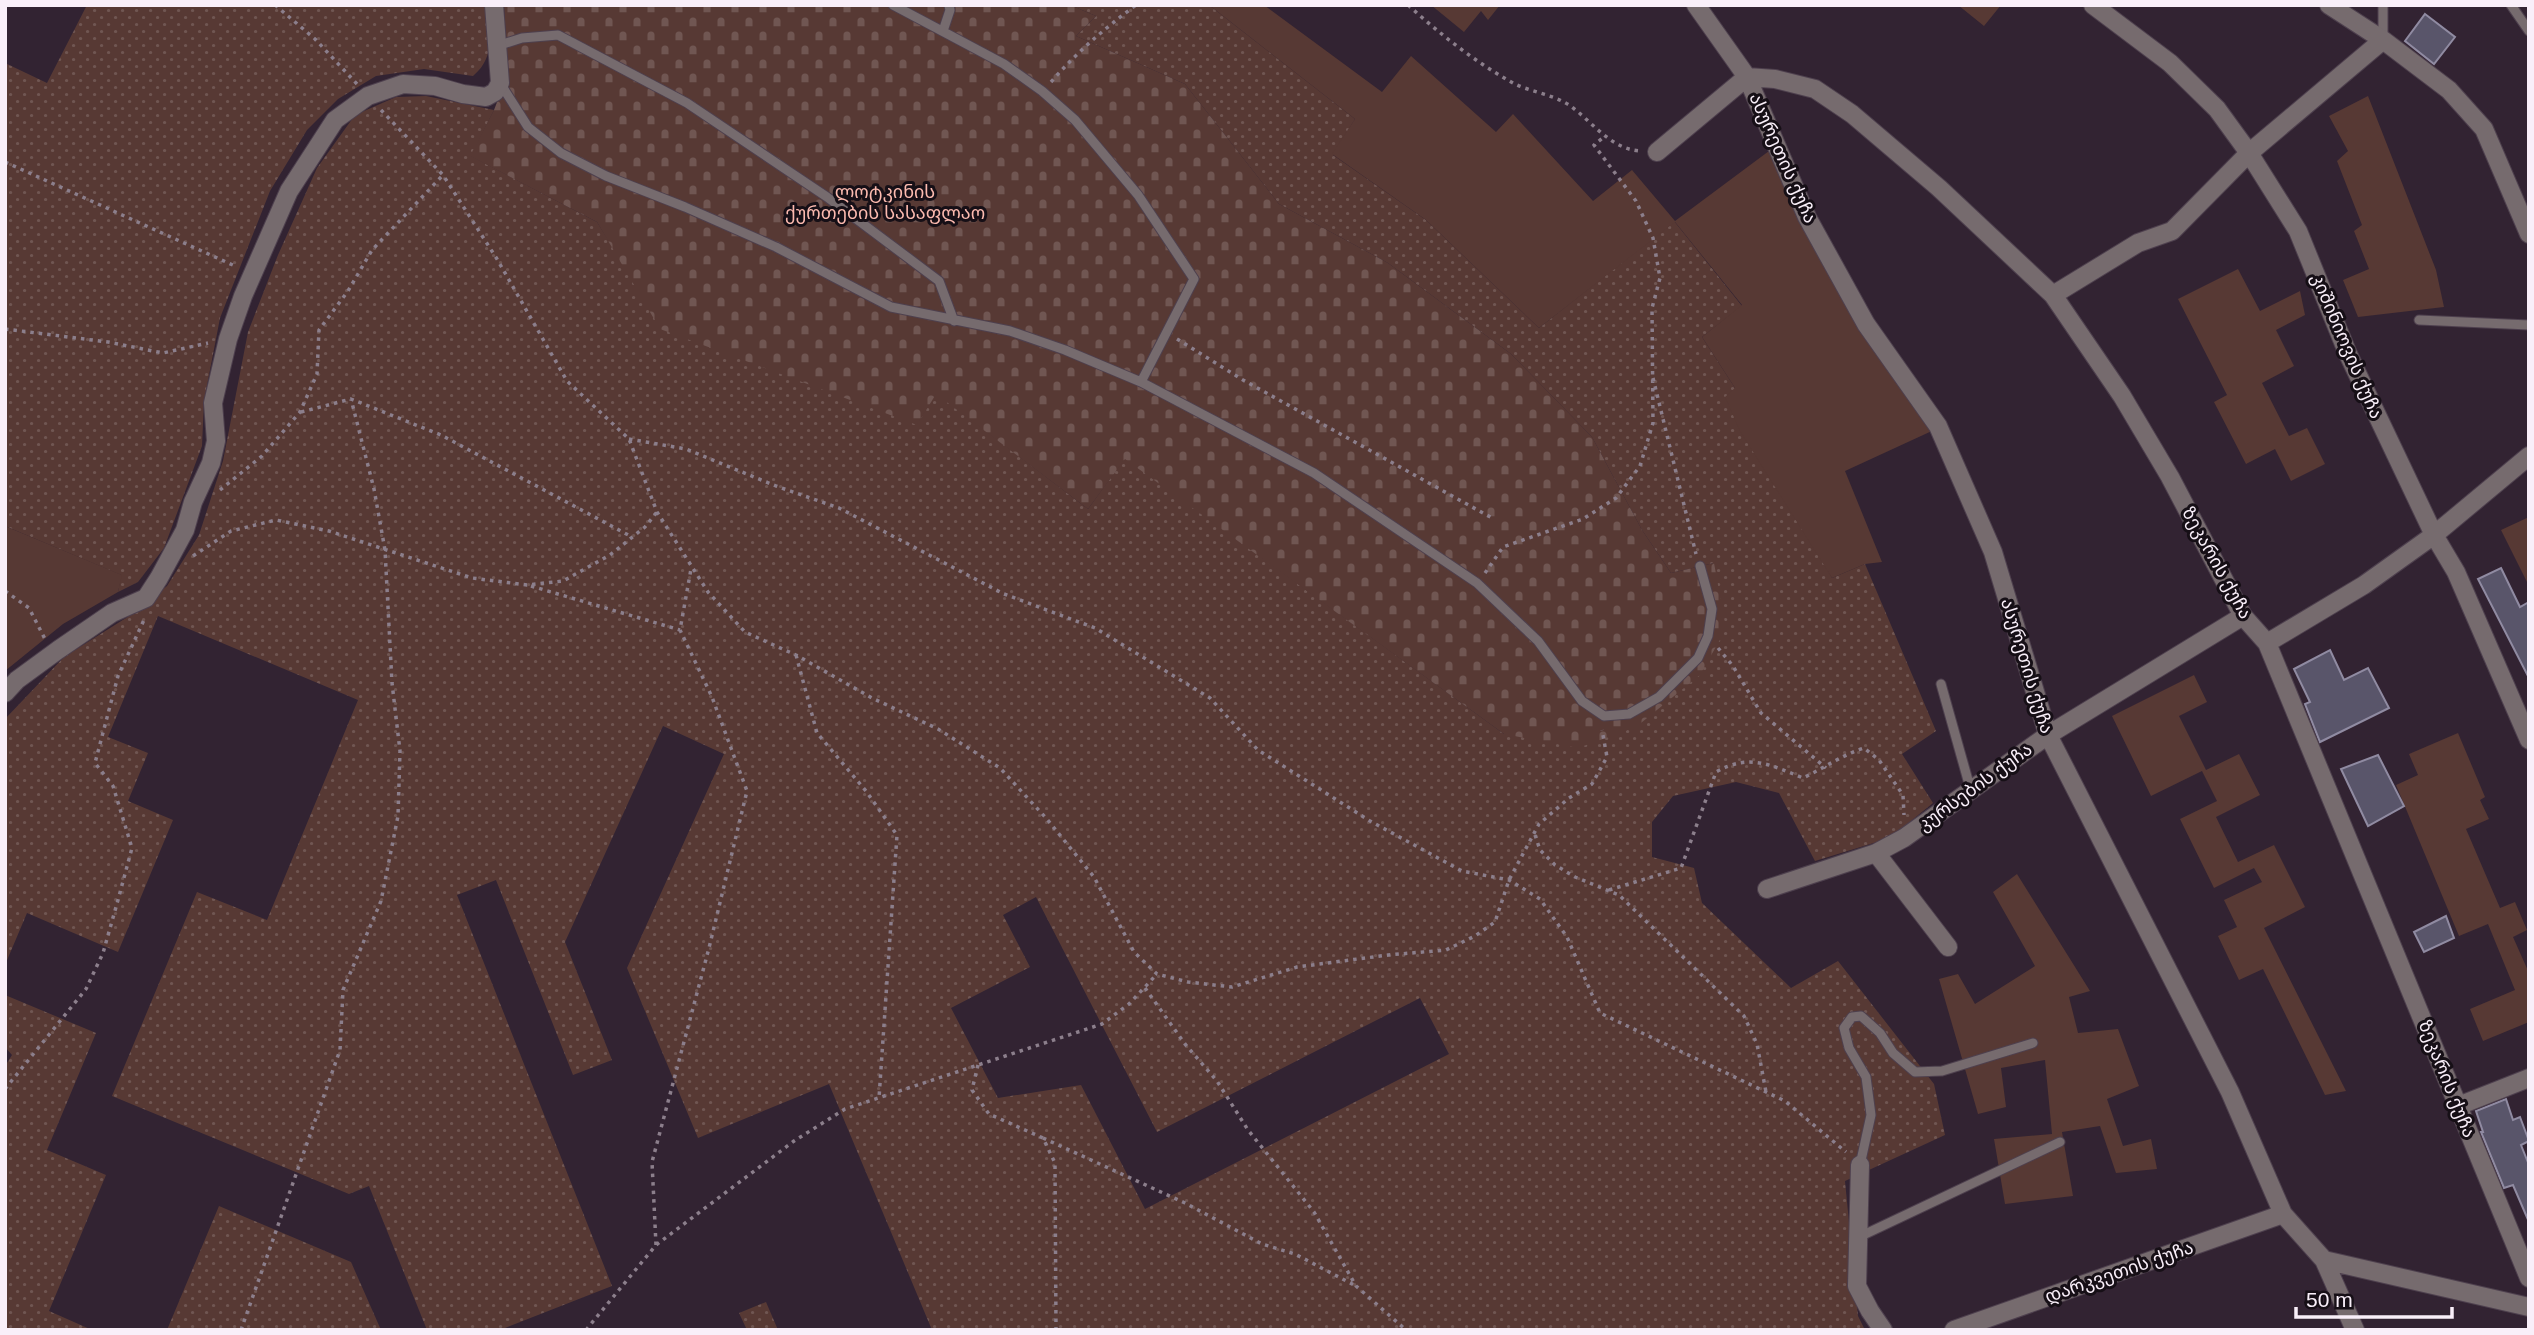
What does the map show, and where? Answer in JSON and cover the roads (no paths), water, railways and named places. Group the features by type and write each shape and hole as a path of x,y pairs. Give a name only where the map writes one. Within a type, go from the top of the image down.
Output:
{"street":[{"path":"5,693 17,680 51,654 112,613 146,598 185,530 193,502 211,463 216,441 212,403 228,339 253,274 289,191 335,120 368,96 403,84 435,86 486,97 495,92 500,83 494,5"},
{"name":"ასურეთის ქუჩა","path":"1696,5 1747,77 1807,217 1866,324 1938,426 1993,552 2048,736 2231,1091 2283,1214 2324,1260 2355,1330"},
{"name":"კიშინიოვის ქუჩა","path":"2092,5 2170,63 2217,109 2249,153 2298,231 2348,354 2434,535 2456,572 2529,740"},
{"path":"2329,5 2383,40 2449,90 2484,129 2529,234"},
{"path":"2053,295 2138,243 2172,231 2249,153 2383,40"},
{"path":"1657,152 1747,77"},
{"name":"ზეკარის ქუჩა","path":"1747,77 1775,79 1815,89 1852,114 1939,188 2053,295 2122,396 2164,465 2243,616 2267,643 2529,1278"},
{"path":"2267,643 2364,585 2434,535 2529,456"},
{"name":"კურსების ქუჩა","path":"1766,889 1876,853 1904,838 2048,736 2243,616"},
{"path":"1876,853 1948,947"},
{"path":"2458,1106 2529,1078"},
{"path":"1860,1164 1857,1286 1883,1330"},
{"name":"დარკვეთის ქუჩა","path":"1954,1330 2283,1214"},
{"path":"2324,1260 2529,1307"}],"lane":[{"path":"893,5 1004,64 1075,120 1138,195 1194,279 1141,382"},
{"path":"943,31 949,5"},
{"path":"2383,5 2383,40"},
{"path":"2511,5 2529,31"},
{"path":"497,46 522,38 558,35 687,103 827,197 939,281 954,321"},
{"path":"500,83 528,127 561,153 606,176 776,247 891,307 1010,331 1065,350 1141,382 1314,473 1477,583 1538,641 1582,701 1604,716 1629,714 1659,697 1698,658 1708,636 1713,609 1700,566"},
{"path":"2419,320 2529,325"},
{"path":"1941,684 1971,791"},
{"path":"1860,1164 1871,1115 1866,1077 1849,1048 1844,1028 1852,1017 1861,1016 1880,1033 1894,1053 1916,1072 1942,1071 2033,1043"},
{"path":"1858,1237 2012,1167 2060,1142"}],"park label":[{"name":"ლოტკინის ქურთების სასაფლაო","path":"885,202"}]}
